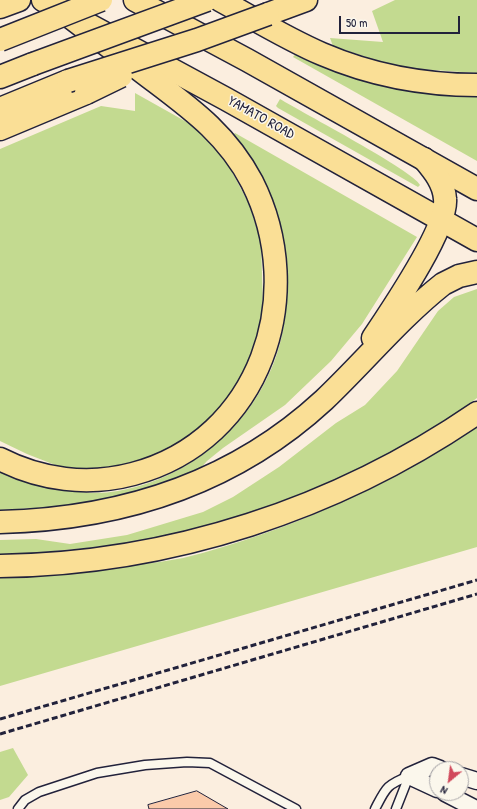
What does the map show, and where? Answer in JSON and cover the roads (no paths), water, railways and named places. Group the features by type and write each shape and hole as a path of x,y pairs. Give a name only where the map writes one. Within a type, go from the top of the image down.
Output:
{"main road":[{"path":"0,7 19,0"},
{"path":"0,40 100,0"},
{"path":"135,0 477,189"},
{"path":"0,77 207,0"},
{"path":"220,0 316,51 343,62 408,79 451,84 477,84"},
{"path":"0,109 68,81 196,40 306,0"},
{"path":"0,459 40,475 59,479 92,481 109,480 144,472 182,455 218,427 245,394 265,350 274,309 275,272 269,230 252,183 236,156 217,131 201,116 52,5"},
{"name":"YAMATO ROAD","path":"52,5 226,99 477,240"},
{"path":"0,129 86,93 196,40"},
{"path":"352,371 396,302 442,220 446,207 443,188 424,160"},
{"path":"0,522 64,518 132,506 202,481 249,457 288,431 325,399 352,371 443,284 460,276 477,272"},
{"path":"0,566 56,563 130,554 194,541 262,521 312,503 366,479 430,443 477,414"}],"street":[{"path":"409,776 429,767"},
{"path":"409,776 429,785"},
{"path":"460,801 476,809"}],"lane":[{"path":"18,809 25,800 39,792 97,773 145,765 188,762 210,763 284,806 296,809"},
{"path":"374,809 385,789 391,783 409,776"},
{"path":"396,809 409,776"}],"railway":[{"path":"0,719 477,580"},
{"path":"0,734 477,594"}]}
